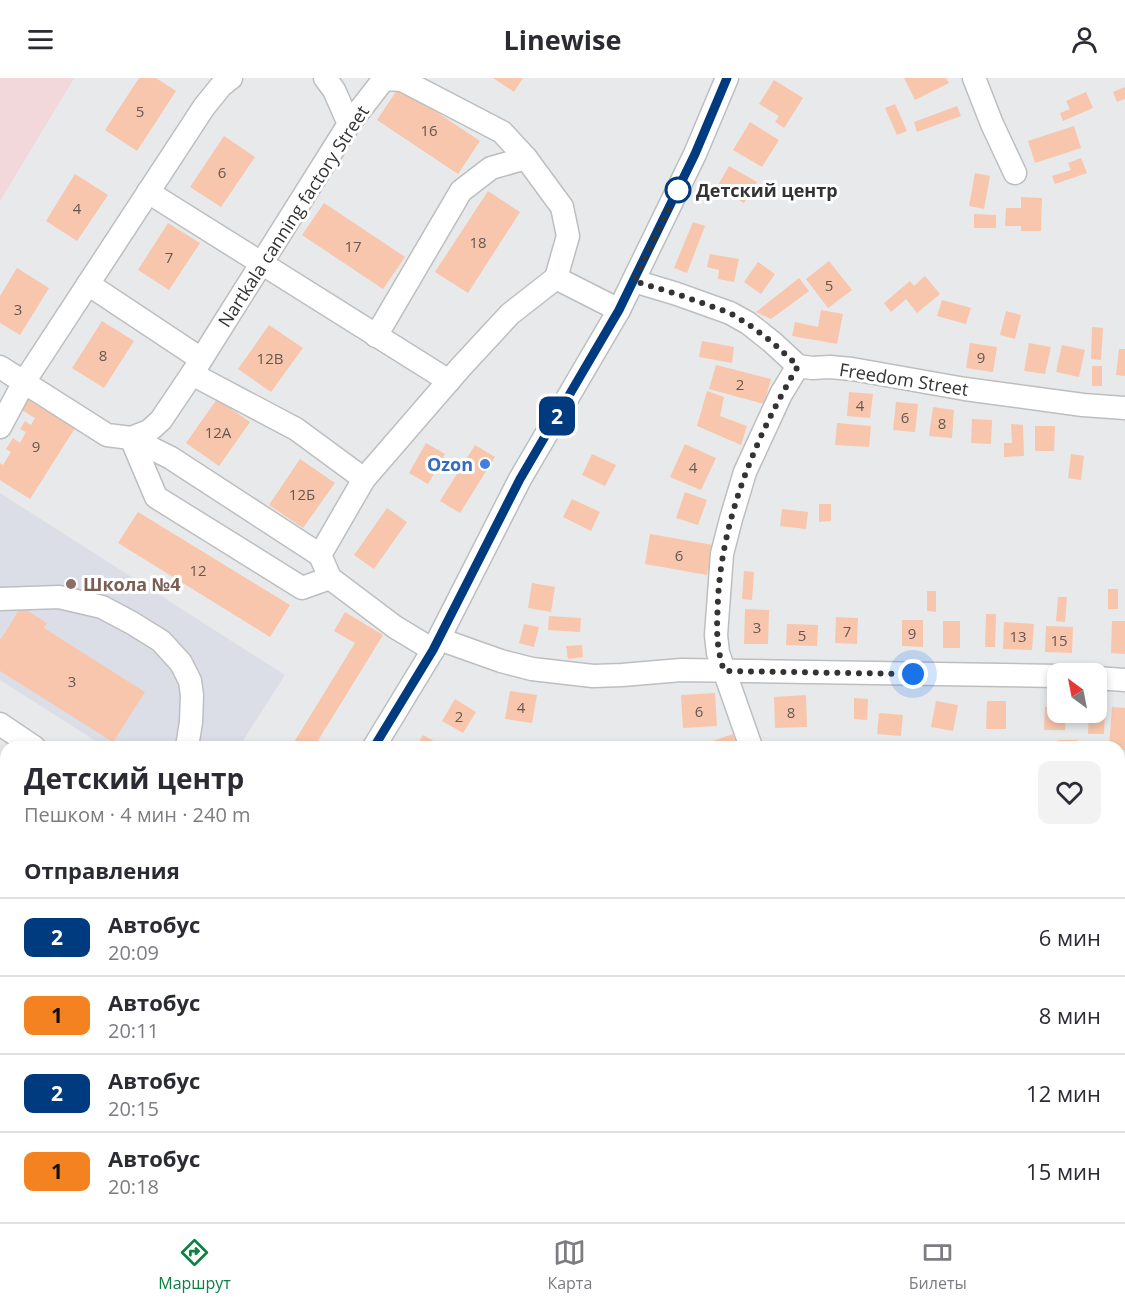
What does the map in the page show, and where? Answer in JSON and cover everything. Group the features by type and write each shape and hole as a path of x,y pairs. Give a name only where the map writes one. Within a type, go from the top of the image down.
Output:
{"street":[{"path":"0,427 24,382 204,107 221,86 231,78"},
{"path":"325,78 334,90 349,124"},
{"path":"378,741 436,645 520,479 619,310 695,154 727,78"},
{"path":"974,78 1015,173"},
{"name":"Nartkala canning factory Street","path":"131,438 149,431 161,420 349,124 384,79 402,80 502,132 526,158 562,207 568,236 556,278"},
{"path":"376,336 461,191 491,168 526,158"},
{"path":"148,192 449,381"},
{"path":"320,555 364,479 510,314 556,278 619,310"},
{"path":"634,281 730,313 772,342 798,366 781,394 745,472 722,554 716,635 718,653 749,741"},
{"path":"88,284 197,366 296,429 364,479"},
{"name":"Freedom Street","path":"798,366 852,369 965,389 1083,405 1125,408"},
{"path":"0,367 107,435 131,438 171,458 320,555 330,578 395,627 436,645 532,669 592,676 681,670 1047,676"},
{"path":"131,438 156,497 302,588 330,578"},
{"path":"0,599 59,597 102,607 161,642 181,663 190,681 192,695 188,741"},
{"path":"1107,679 1125,680"},
{"path":"0,724 25,741"}],"shaded area":[{"path":"0,78 74,78 0,201"},
{"name":"Школа №4","path":"0,493 285,675 243,741 96,741 0,680"}],"building":[{"path":"139,78 156,78 176,91 137,151 105,130"},
{"path":"493,78 523,78 514,92"},
{"path":"904,78 946,78 949,83 915,100"},
{"path":"774,80 803,98 784,128 775,122 779,116 759,104"},
{"path":"399,87 480,141 458,174 377,120"},
{"path":"1125,87 1125,99 1117,102 1113,92"},
{"path":"1086,92 1093,108 1063,121 1060,113 1070,109 1066,101"},
{"path":"895,104 907,131 897,135 885,108"},
{"path":"957,106 961,116 917,132 914,122"},
{"path":"750,122 779,140 762,167 733,150"},
{"path":"1074,126 1081,148 1035,163 1028,141"},
{"path":"224,136 255,157 221,207 190,187"},
{"path":"1081,158 1087,173 1055,184 1052,176 1071,170 1068,163"},
{"path":"729,166 757,182 744,203 717,187"},
{"path":"975,173 990,176 984,209 969,206"},
{"path":"75,174 108,195 77,241 46,221"},
{"path":"488,191 520,212 468,293 435,272"},
{"path":"1021,197 1042,198 1041,231 1021,231 1021,226 1005,226 1006,208 1021,208"},
{"path":"324,203 405,257 383,289 302,235"},
{"path":"974,214 996,215 996,228 974,228"},
{"path":"693,222 705,226 687,273 674,268"},
{"path":"168,223 200,243 169,290 138,270"},
{"path":"710,254 739,259 734,282 718,279 719,270 707,267"},
{"path":"829,261 852,290 828,308 806,279"},
{"path":"758,262 775,274 761,294 744,282"},
{"path":"17,268 49,288 20,335 0,323 0,296"},
{"path":"925,276 940,294 917,313 906,299 891,312 884,303 910,281 914,286"},
{"path":"799,278 809,291 771,319 756,312"},
{"path":"942,300 971,308 966,324 937,316"},
{"path":"821,310 843,314 837,344 792,336 795,322 818,327"},
{"path":"1006,311 1021,315 1015,339 1000,335"},
{"path":"102,321 134,341 104,388 72,368"},
{"path":"269,325 303,348 271,392 238,369"},
{"path":"1092,327 1103,328 1101,360 1091,359"},
{"path":"702,341 734,347 732,363 699,357"},
{"path":"970,343 997,347 993,372 966,368"},
{"path":"1029,343 1051,347 1045,374 1024,371"},
{"path":"1062,345 1085,350 1079,377 1056,372"},
{"path":"1119,349 1125,349 1125,376 1116,375"},
{"path":"716,365 771,379 764,404 709,389"},
{"path":"1092,366 1102,366 1102,386 1092,386"},
{"path":"707,391 724,397 720,416 747,426 741,445 697,426"},
{"path":"849,392 873,394 870,418 847,416"},
{"path":"27,398 75,428 30,499 0,480 0,463 3,465 11,452 6,449 13,438 20,443 26,432 20,429 25,421 31,425 35,418 20,409"},
{"path":"217,399 250,422 219,466 186,443"},
{"path":"896,402 918,404 915,432 893,430"},
{"path":"933,407 954,410 952,438 929,436"},
{"path":"972,419 992,420 991,444 971,443"},
{"path":"837,423 871,426 869,447 835,445"},
{"path":"1011,424 1023,425 1024,456 1004,457 1004,443 1012,443"},
{"path":"1035,426 1055,426 1054,451 1035,451"},
{"path":"426,443 445,454 428,484 409,473"},
{"path":"685,444 716,458 701,490 670,477"},
{"path":"475,445 495,457 460,513 440,501"},
{"path":"592,454 616,465 605,486 582,475"},
{"path":"1071,454 1084,456 1081,480 1068,478"},
{"path":"300,459 335,483 303,528 269,505"},
{"path":"685,492 707,500 698,525 676,518"},
{"path":"572,499 600,512 591,531 563,517"},
{"path":"819,504 831,504 831,521 819,522"},
{"path":"387,508 407,522 374,569 354,555"},
{"path":"782,509 808,512 806,529 780,526"},
{"path":"138,512 290,605 270,637 118,543"},
{"path":"650,534 713,545 707,575 645,564"},
{"path":"744,571 754,572 752,600 742,599"},
{"path":"532,583 555,587 551,612 528,608"},
{"path":"1108,589 1118,589 1118,609 1108,609"},
{"path":"927,591 936,591 936,612 927,611"},
{"path":"1058,597 1067,597 1065,622 1056,621"},
{"path":"21,607 47,623 44,628 145,692 114,741 111,741 0,671 1,639"},
{"path":"745,609 769,610 768,644 744,644"},
{"path":"345,612 383,635 318,741 295,741 355,643 334,631"},
{"path":"986,614 996,614 995,647 985,647"},
{"path":"549,616 581,618 580,632 548,630"},
{"path":"836,617 858,618 857,644 835,643"},
{"path":"902,620 923,620 923,647 902,646"},
{"path":"943,621 960,621 960,648 943,648"},
{"path":"1112,621 1125,621 1125,654 1111,653"},
{"path":"1004,622 1034,624 1032,650 1003,649"},
{"path":"524,624 539,627 534,647 519,643"},
{"path":"787,624 818,625 817,646 786,645"},
{"path":"1046,626 1073,627 1072,653 1045,652"},
{"path":"582,645 583,657 568,659 566,646"},
{"path":"510,691 537,695 532,723 505,719"},
{"path":"715,693 717,726 683,728 681,695"},
{"path":"806,695 807,727 775,728 774,697"},
{"path":"854,698 868,699 867,720 854,719"},
{"path":"455,699 476,712 463,733 442,721"},
{"path":"936,701 958,705 953,731 931,727"},
{"path":"987,701 1006,701 1006,729 986,729"},
{"path":"1045,707 1047,707 1047,723 1065,723 1065,730 1044,730"},
{"path":"1112,707 1125,708 1125,741 1109,741"},
{"path":"879,713 903,715 901,736 877,734"},
{"path":"1088,723 1104,723 1104,734 1088,734"},
{"path":"733,734 735,741 713,741"},
{"path":"423,735 434,741 420,741"}],"bus line":[{"name":"2","path":"378,741 433,650 520,479 619,310 695,154 727,78"}],"place":[{"name":"Детский центр","path":"678,190"},
{"name":"Ozon","path":"485,464"},
{"name":"Школа №4","path":"71,584"}],"route":[{"path":"678,190 634,281 730,313 772,342 798,366 781,394 745,472 726,537 722,554 716,635 718,653 724,671 913,674"}]}
